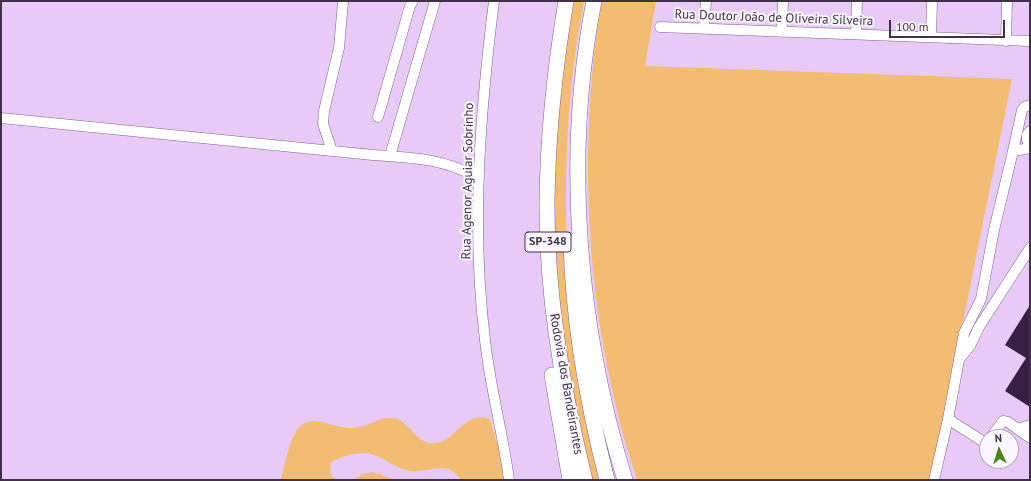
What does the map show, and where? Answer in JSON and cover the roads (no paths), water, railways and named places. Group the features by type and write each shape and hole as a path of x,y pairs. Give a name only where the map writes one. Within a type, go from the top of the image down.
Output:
{"highway":[{"name":"Rodovia dos Bandeirantes","path":"566,1 552,99 548,165 548,246 556,340 570,416 585,480"},
{"name":"Rodovia dos Bandeirantes","path":"589,1 578,73 571,148 571,246 574,298 585,381 607,480"},
{"path":"594,1 584,74 579,140 580,228 591,333 610,424 626,480"},
{"path":"556,65 547,106 544,133 542,232 546,319 553,382 570,480"}],"street":[{"path":"378,117 410,6 413,1"},
{"path":"390,156 435,1"},
{"name":"Rua Agenor Aguiar Sobrinho","path":"494,1 487,55 477,231 484,339 509,480"},
{"path":"704,29 706,1"},
{"path":"782,32 783,1"},
{"path":"856,33 857,1"},
{"path":"931,37 932,1"},
{"path":"1006,41 1007,1"},
{"path":"332,151 323,124 339,48 343,2"},
{"name":"Rua Doutor João de Oliveira Silveira","path":"660,27 782,32 856,33 1030,41"},
{"path":"934,480 948,419 964,333 981,299 994,230 1022,110 1024,107 1030,105"},
{"path":"1,118 332,151 416,157 446,163 479,178"},
{"path":"1030,131 1027,135 1027,140 1030,145"},
{"path":"1013,151 1030,148"},
{"path":"958,360 970,346 979,327 1030,248"},
{"path":"948,419 979,439"},
{"path":"997,429 1003,420 1018,429 1030,425"},
{"path":"1019,430 1030,438"}]}
